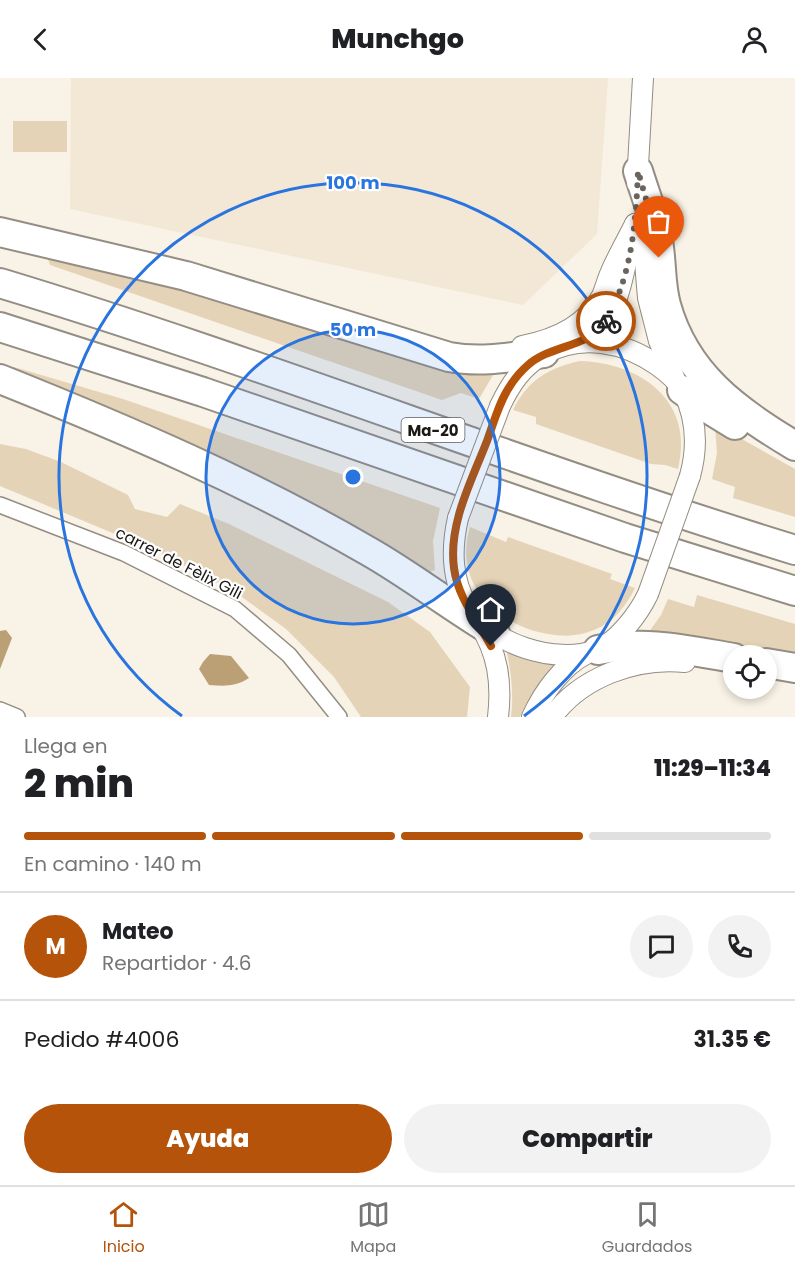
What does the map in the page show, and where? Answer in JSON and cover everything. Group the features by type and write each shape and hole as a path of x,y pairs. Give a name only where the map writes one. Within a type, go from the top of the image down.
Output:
{"highway":[{"path":"638,171 658,241 660,274 666,306 684,350 701,374 717,391 760,424 795,446"},
{"path":"0,232 186,276 296,308 434,353 468,360 544,353"},
{"name":"Ma-20","path":"0,283 166,336 547,469 795,550"},
{"name":"Ma-20","path":"0,327 203,392 625,538 795,591"},
{"path":"0,379 181,456 309,519 390,564 480,622"},
{"path":"680,386 709,409 795,458"},
{"path":"593,651 627,645 659,645 723,656"}],"street":[{"path":"498,717 500,684 491,646 480,622 457,584 453,553 458,518 500,406 510,386 520,373 544,353 577,343 599,331 614,307 620,292 635,224 643,78"},
{"path":"296,308 346,315 435,342 460,347 490,349 535,343 566,332 579,323 595,306 635,224"},
{"path":"532,717 544,695 572,662 593,651 628,624 637,614 648,594 695,457 694,423 659,341 648,298 644,250 635,224"},
{"path":"577,343 598,342 624,347 654,363 680,386"},
{"name":"carrer de Fèlix Gili","path":"0,505 124,553 235,609 289,655 339,717"},
{"path":"480,622 507,641 537,652 573,655 593,651"},
{"path":"552,717 581,688 635,665 674,661 723,666"},
{"path":"0,710 17,717"}],"shaded area":[{"path":"71,78 608,78 597,234 523,305 70,209"},
{"path":"13,121 67,121 67,152 13,152"},
{"path":"52,256 496,370 479,399 461,393 442,400 50,265 48,259"},
{"path":"580,361 603,363 624,369 643,378 659,391 671,406 679,424 681,445 678,469 651,464 536,424 536,417 513,410 525,391 540,377 558,367"},
{"path":"14,367 123,399 440,508 433,541 435,570 430,572 386,544 297,497 10,368"},
{"path":"717,425 795,469 795,517 733,498 735,487 712,479 717,453 715,427"},
{"path":"0,444 26,449 61,462 128,495 135,509 167,517 180,504 229,524 388,602 430,632 470,687 467,717 361,717 334,677 286,629 235,592 158,552 0,486"},
{"path":"470,527 506,542 508,537 612,574 610,579 635,588 619,613 608,623 594,630 579,635 562,636 531,630 500,614 478,591 467,562 466,545"},
{"path":"697,595 795,624 795,657 777,654 777,645 725,645 672,636 646,636 661,615 668,599 694,607"},
{"path":"6,630 12,638 0,669 0,631"},
{"path":"506,648 529,660 557,664 536,689 520,717 511,717 512,682"},
{"path":"210,654 231,656 249,678 225,686 209,685 199,669"}],"way so far":[{"path":"606,321 620,292 635,224 638,171 658,241 659,258"}],"route":[{"path":"491,646 462,597 457,584 453,553 458,518 500,406 510,386 530,363 544,353 592,336 606,321"}]}
